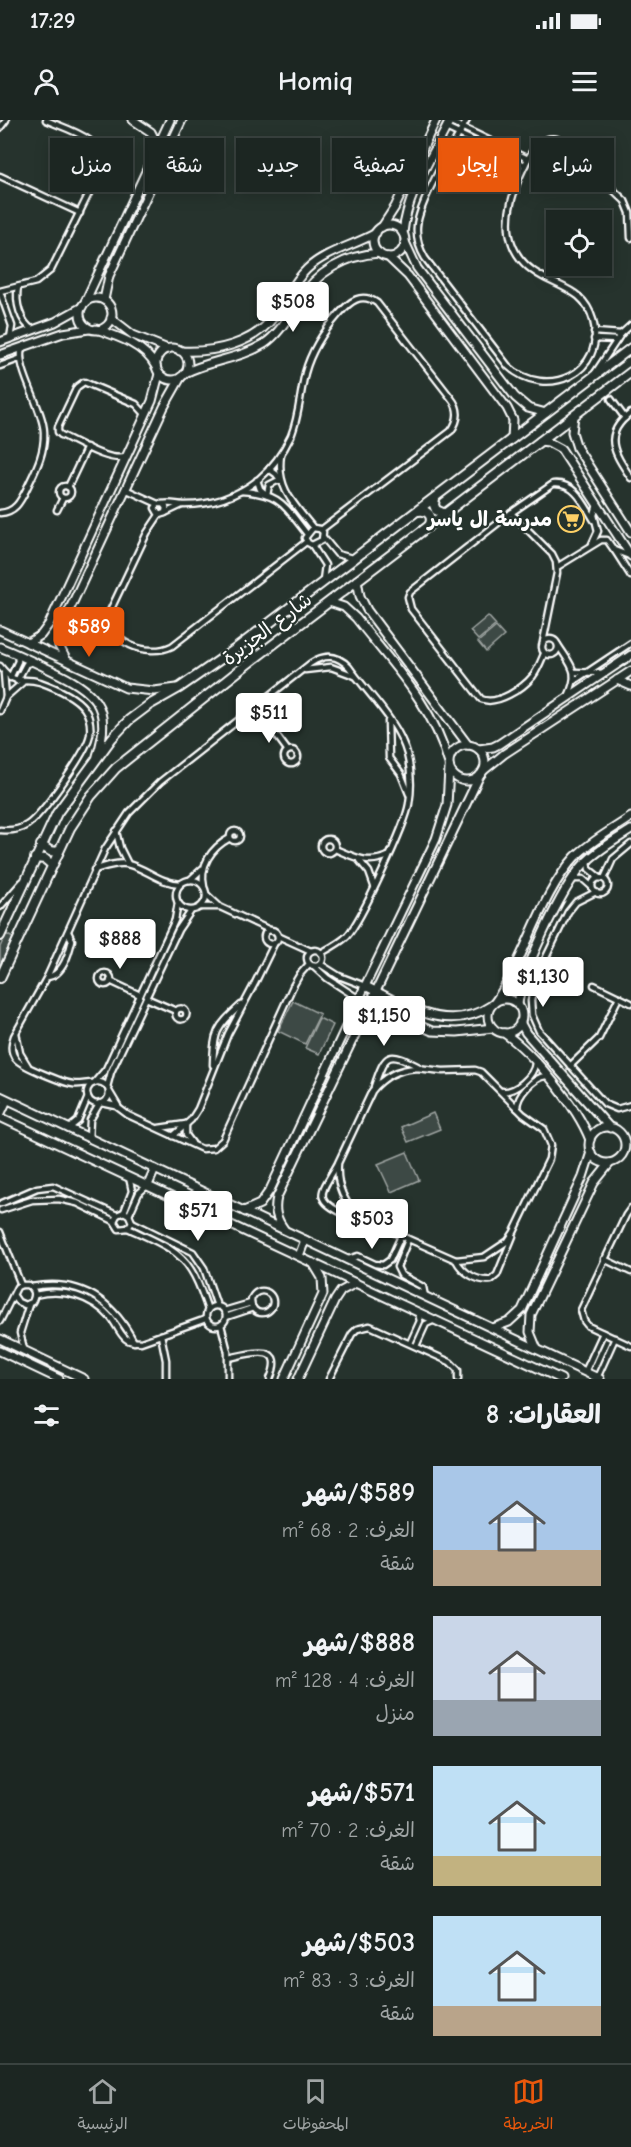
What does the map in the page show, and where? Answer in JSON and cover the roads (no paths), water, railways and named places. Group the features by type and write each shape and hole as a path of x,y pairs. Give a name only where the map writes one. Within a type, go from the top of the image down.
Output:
{"main road":[{"name":"شارع الجزيرة","path":"0,936 57,813 97,757 129,720 234,650 631,348"},
{"name":"شارع الجزيرة","path":"0,978 58,852 80,811 117,768 357,580 631,372"},
{"path":"435,498 436,510 445,514"},
{"path":"417,511 425,511 429,514 431,522 429,526"},
{"path":"41,845 50,851 58,852"},
{"path":"35,858 45,859 52,866"}],"street":[{"path":"0,128 6,120"},
{"path":"10,338 12,323 0,292 36,282 51,270 102,167 101,153 93,142 46,120"},
{"path":"133,120 151,132 154,138"},
{"path":"162,138 170,120"},
{"path":"104,300 109,276 182,120"},
{"path":"111,318 133,335 168,349 180,351 197,351 230,345 259,332 274,317 304,272 327,255 376,233 382,227 436,120"},
{"path":"467,120 419,216 417,234 425,258 508,366 526,379 548,383 569,377 586,362 594,339 593,321 587,306 578,295 567,287 533,271 516,252 511,239 508,213 510,199 528,159 540,142 547,139 561,140 622,196 630,213 631,238"},
{"path":"448,123 528,159"},
{"path":"448,123 460,134 525,165"},
{"path":"448,123 411,199 404,221 405,242 417,268 515,397 528,408 546,413"},
{"path":"145,174 83,305 80,317 82,322 93,329 122,339 140,349 150,357 158,371 169,380 201,366 244,354 265,343 282,328 313,282 332,267 355,257 379,253"},
{"path":"0,176 80,213"},
{"path":"382,227 396,227 403,233"},
{"path":"376,233 374,246 379,253 388,257 408,276 507,408 513,420 512,439"},
{"path":"388,257 398,255 405,242"},
{"path":"327,255 332,267"},
{"path":"18,287 16,297 20,311 26,324 33,330"},
{"path":"0,342 65,318 94,298 104,300 110,308 111,318 105,326 63,333 0,355"},
{"path":"306,542 172,646 149,651 137,647 117,636 110,625 110,611 147,533 159,515 182,506 214,502 240,491 269,469 281,455 294,426 307,368 322,335 351,301 358,298 372,299 382,308 454,402 457,417 451,431 321,530"},
{"path":"591,378 621,333 631,325"},
{"path":"594,332 621,333"},
{"path":"594,339 616,340"},
{"path":"0,513 11,511 20,502 37,467 43,446 42,418 20,360 22,347"},
{"path":"28,644 46,630 155,394 158,356 168,349"},
{"path":"67,661 59,646 58,638 63,622 164,407 183,375 187,361 180,351"},
{"path":"9,352 20,360"},
{"path":"0,366 20,360"},
{"path":"126,457 110,458 61,435 58,429 79,384 87,383 136,404 150,405"},
{"path":"611,399 625,418"},
{"path":"136,404 146,415"},
{"path":"631,413 618,425 613,444 615,454 631,478"},
{"path":"574,416 572,432 577,448 631,532"},
{"path":"540,441 548,442 561,449 631,556"},
{"path":"57,510 63,498 70,495 68,487 87,447"},
{"path":"281,455 281,481"},
{"path":"110,458 117,465 118,474"},
{"path":"269,469 276,474 285,492 313,528 321,530"},
{"path":"257,480 260,489 281,502 306,534 306,542"},
{"path":"267,495 272,482 281,481"},
{"path":"544,654 530,679 498,700 487,701 477,695 408,603 408,597 414,587 547,486 560,483 572,489 598,527 597,539 592,544 557,567"},
{"path":"63,498 59,490 64,486 68,487"},
{"path":"125,489 160,504 166,508 165,513"},
{"path":"240,491 267,495"},
{"path":"159,515 155,508 160,504 173,502 182,506"},
{"path":"594,520 597,505"},
{"path":"512,513 552,554 557,567 541,648 544,654"},
{"path":"624,521 631,517"},
{"path":"306,534 313,528"},
{"path":"321,530 323,537 337,554 355,558"},
{"path":"312,545 323,537"},
{"path":"597,539 607,540 631,576"},
{"path":"306,542 312,545 325,565 323,583"},
{"path":"614,550 631,556"},
{"path":"357,580 360,596 367,610 468,745"},
{"path":"329,602 344,607 356,618 425,706 441,738 449,765 456,778 465,781 476,779 504,754 631,671"},
{"path":"52,617 63,622"},
{"path":"0,630 126,688 154,691 179,688"},
{"path":"543,642 550,639 555,641 575,672 567,699"},
{"path":"574,681 631,643"},
{"path":"544,654 553,655 558,645"},
{"path":"0,647 87,689 99,707 103,732 97,757"},
{"path":"10,678 18,661 17,654"},
{"path":"243,1211 260,1204 266,1198 441,828 447,805 449,765 453,751 458,747 468,745 479,749 499,744 631,656"},
{"path":"321,954 341,942 354,927 407,814 410,796 409,763 402,741 357,678 343,661 335,657 318,658 149,792 129,813 94,870 47,977 16,1032 20,1053 28,1066 60,1081 76,1084 101,1082 128,1115 208,1150 223,1140 300,974 312,965 320,964 339,976 428,1015 447,1019 466,1017 507,999 518,1006 521,1011 520,1022 526,1033 610,1128 631,1139"},
{"path":"17,681 26,664 33,662"},
{"path":"303,670 331,667 357,678"},
{"path":"73,681 80,668"},
{"path":"0,830 15,830 35,818 75,764 90,735 88,717 78,702 40,682 23,682 10,678 2,669"},
{"path":"2,669 6,697"},
{"path":"575,672 606,673"},
{"path":"617,680 631,686"},
{"path":"0,711 6,697 23,682"},
{"path":"267,698 268,724 288,751"},
{"path":"242,718 268,724"},
{"path":"388,719 389,758 398,769 410,796"},
{"path":"389,741 402,741"},
{"path":"286,1231 276,1215 275,1206 278,1197 482,773 485,759 479,749"},
{"path":"398,769 409,763"},
{"path":"493,1028 488,1014 512,976 554,887 564,871 589,844 631,817"},
{"path":"518,1006 522,981 571,879 588,860 631,830"},
{"path":"116,831 120,848 128,864"},
{"path":"94,870 111,865 128,864 165,882 181,884 190,880 204,867 217,847 230,838"},
{"path":"592,887 594,881 602,879 614,859 631,844"},
{"path":"335,849 359,860 374,861 388,856"},
{"path":"359,860 369,872 374,886"},
{"path":"588,860 589,869 607,882 607,889 576,902 568,912 535,980 532,1015 539,1032 609,1106 621,1109 631,1105"},
{"path":"369,872 374,861"},
{"path":"201,907 206,899 204,867"},
{"path":"1,905 28,875"},
{"path":"571,879 583,879 596,892"},
{"path":"190,880 204,888"},
{"path":"68,1129 76,1124 81,1116 89,1086 106,1069 175,920 178,903 176,896 165,882"},
{"path":"176,896 181,884"},
{"path":"206,894 220,908"},
{"path":"178,903 186,910 201,907 220,908 255,923 278,936 321,954 323,958 320,964"},
{"path":"89,1138 90,1120 107,1098 111,1072 178,930 191,910"},
{"path":"255,923 265,940 274,944"},
{"path":"266,960 265,940 267,933 272,931"},
{"path":"47,977 55,975 66,960 72,940 68,932"},
{"path":"173,1136 198,1108 222,1046 278,936"},
{"path":"311,951 307,959 312,965 359,999 432,1031 457,1032 493,1028 504,1033 516,1042 575,1110 590,1140 591,1152 583,1177 522,1310 509,1322 492,1328"},
{"path":"110,981 140,995"},
{"path":"594,985 631,1003"},
{"path":"570,1066 601,1035 619,997"},
{"path":"146,998 176,1011"},
{"path":"213,1068 216,1031 225,1019 245,1002"},
{"path":"225,1019 232,1025"},
{"path":"504,1033 511,1032 520,1022"},
{"path":"214,1044 222,1046"},
{"path":"353,1211 344,1215 326,1205 322,1197 324,1188 372,1092 382,1062 388,1057 400,1057 424,1069"},
{"path":"502,1091 513,1090 532,1073 535,1063"},
{"path":"372,1092 384,1078 408,1069 476,1070 487,1075 517,1108 544,1129 548,1136 551,1153 514,1232 497,1275 491,1280 483,1280 466,1272 456,1260"},
{"path":"567,1079 575,1071"},
{"path":"517,1108 519,1096 540,1077 546,1076"},
{"path":"76,1084 91,1101 120,1108"},
{"path":"0,1096 598,1378 615,1338"},
{"path":"7,1100 0,1116 561,1379"},
{"path":"81,1116 90,1120"},
{"path":"186,1124 186,1135 197,1147"},
{"path":"156,1128 186,1124"},
{"path":"590,1140 598,1130 610,1128"},
{"path":"619,1159 625,1149 624,1138 620,1133"},
{"path":"591,1152 598,1161 610,1163"},
{"path":"537,1349 530,1332 531,1315 594,1182 610,1163 630,1157"},
{"path":"338,1163 339,1189 353,1211 363,1219 456,1260 475,1259 493,1253 508,1241 514,1232"},
{"path":"127,1214 139,1193 148,1185 155,1169"},
{"path":"129,1176 132,1191 127,1214 132,1222 193,1252 204,1268 217,1306 225,1314"},
{"path":"0,1208 37,1188 53,1186 117,1215 127,1214"},
{"path":"0,1208 32,1200 59,1200 76,1203 114,1221 119,1229 128,1228 167,1247 183,1260 195,1277 208,1310 206,1319"},
{"path":"631,1208 581,1310 584,1322 631,1346"},
{"path":"114,1221 117,1215"},
{"path":"128,1228 132,1222"},
{"path":"0,1232 21,1285"},
{"path":"346,1260 358,1256 383,1265 390,1260 401,1236"},
{"path":"299,1256 305,1240"},
{"path":"408,1240 397,1268 401,1275 423,1287 425,1297"},
{"path":"604,1259 631,1272"},
{"path":"284,1379 323,1294 322,1278 313,1263"},
{"path":"298,1379 335,1300 342,1292 356,1283"},
{"path":"21,1285 31,1287 60,1285 88,1293 104,1302 118,1315 134,1342"},
{"path":"0,1321 15,1291 21,1285"},
{"path":"31,1287 35,1295"},
{"path":"259,1291 267,1291 273,1296 274,1304 270,1311 263,1313 252,1305 253,1295 259,1291"},
{"path":"26,1351 20,1340 20,1333 29,1304 35,1295 60,1292 86,1299 107,1314 123,1337 134,1342 141,1342 206,1319"},
{"path":"86,1299 88,1293"},
{"path":"14,1296 21,1304 29,1304"},
{"path":"228,1379 229,1358 220,1325 225,1314 252,1305"},
{"path":"208,1310 217,1306"},
{"path":"0,1308 5,1313"},
{"path":"410,1343 420,1321 418,1312"},
{"path":"206,1319 212,1326 220,1325"},
{"path":"416,1346 426,1324 435,1320"},
{"path":"329,1379 348,1340 357,1329 363,1327 377,1328 455,1365 458,1370 458,1379"},
{"path":"585,1372 603,1333"},
{"path":"161,1335 166,1360 166,1379"},
{"path":"0,1339 84,1379"},
{"path":"0,1350 59,1379"},
{"path":"229,1358 258,1352 270,1354 274,1358 275,1367 270,1379"},
{"path":"50,1375 54,1365"}],"place":[{"name":"مدرسة ال ياسر","path":"571,519"}]}
